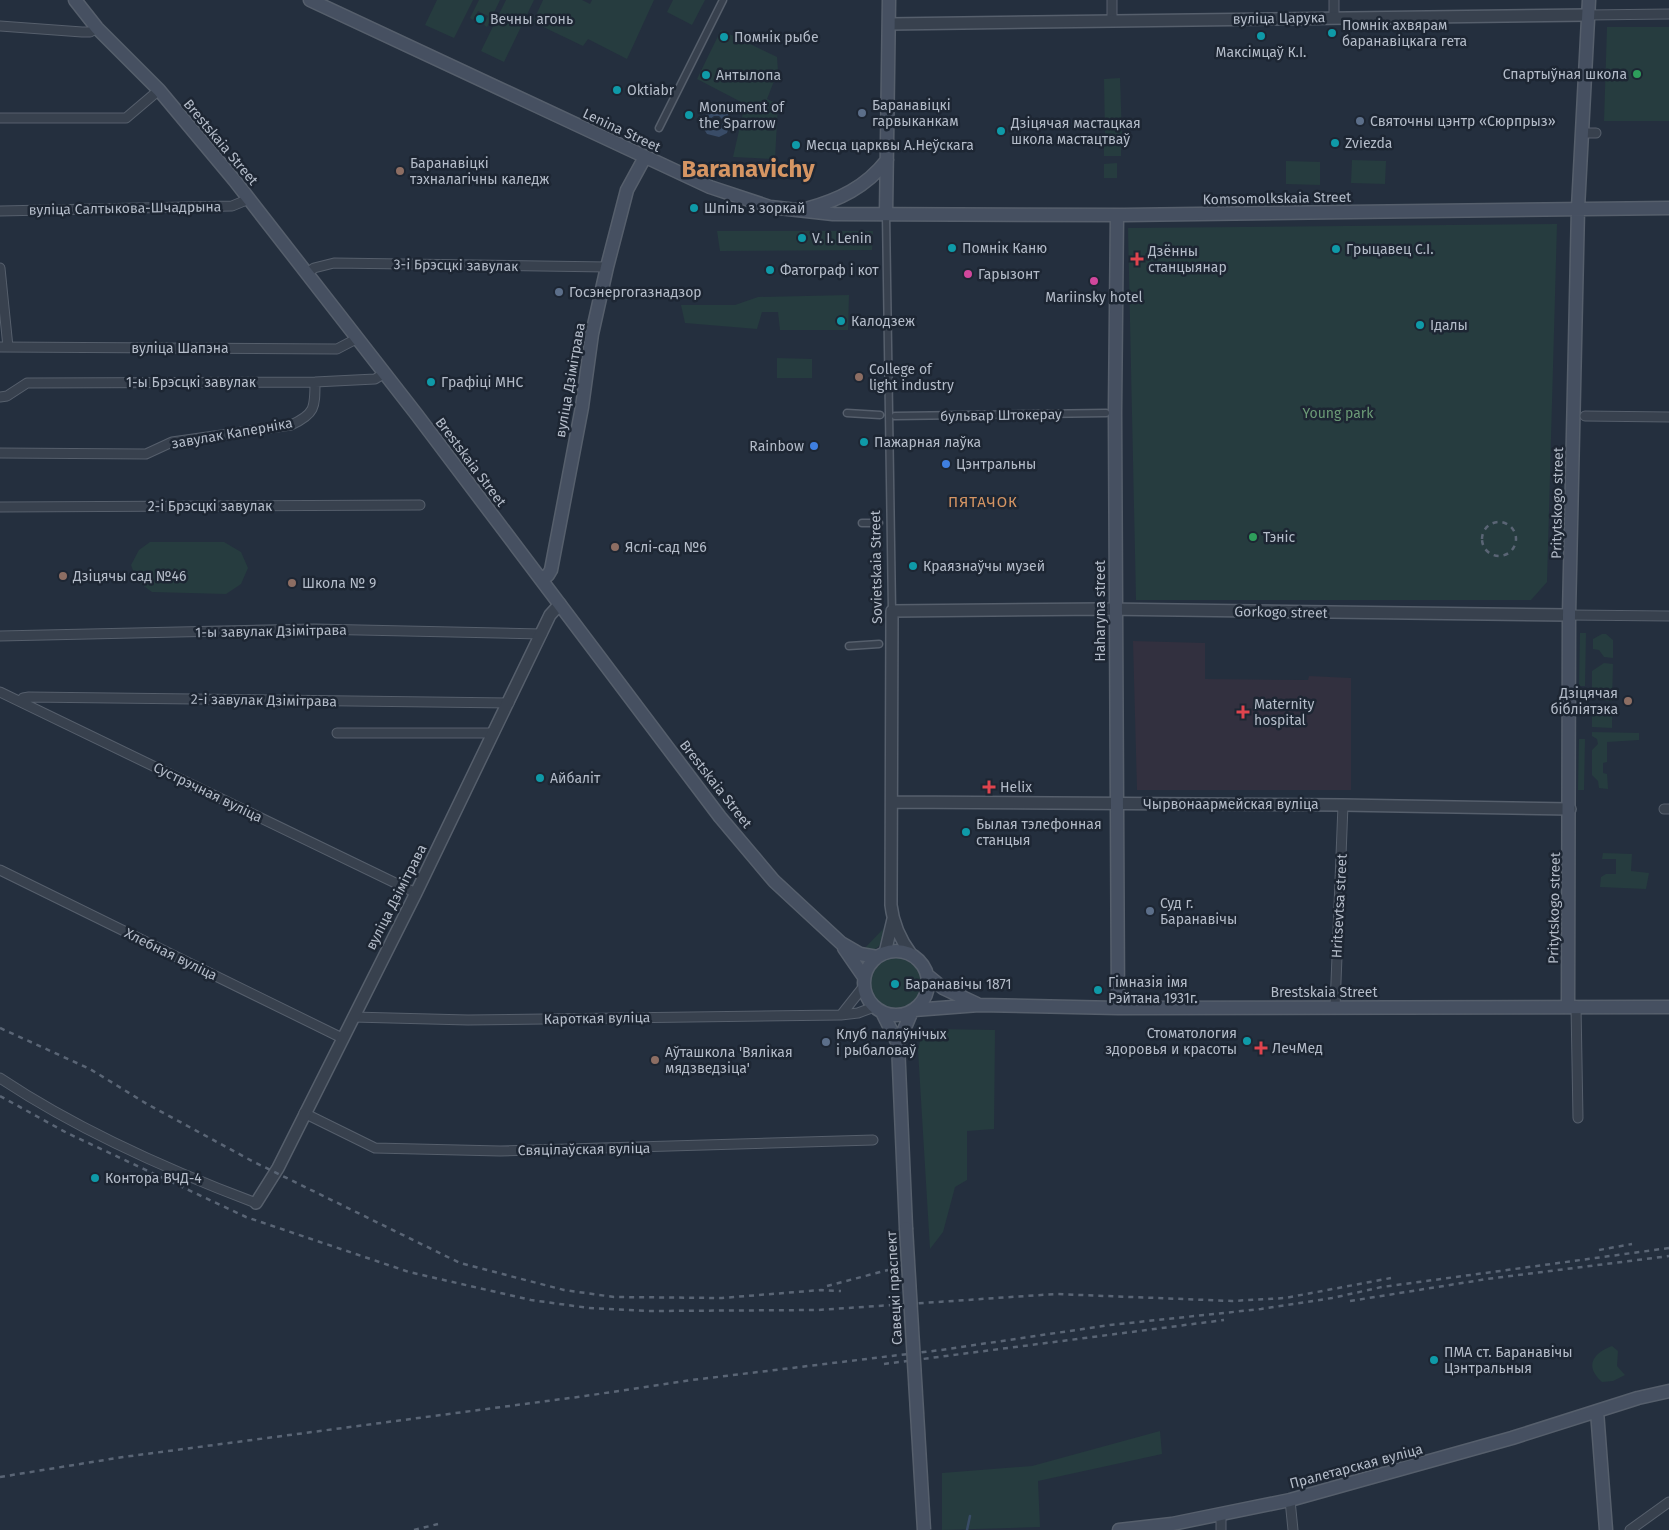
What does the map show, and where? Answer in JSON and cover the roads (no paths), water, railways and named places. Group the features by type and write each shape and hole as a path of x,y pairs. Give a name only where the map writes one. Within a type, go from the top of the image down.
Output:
{"main road":[{"name":"Brestskaia Street","path":"75,0 97,28 159,90 249,199 385,373 720,817 774,881 841,943 860,954 881,955"},
{"name":"Lenina Street","path":"310,0 725,193 770,207 799,211 833,214 886,214"},
{"path":"886,214 889,0"},
{"name":"Pritytskogo street","path":"1572,1006 1570,615 1578,208 1589,0"},
{"name":"вуліца Дзімітрава","path":"541,580 551,570 582,407 592,334 607,267 627,190 645,157"},
{"path":"799,211 854,192 874,176 887,160"},
{"name":"Komsomolkskaia Street","path":"886,214 1117,215 1669,208"},
{"name":"Haharyna street","path":"1117,215 1115,610 1118,1008"},
{"name":"Brestskaia Street","path":"841,943 864,982"},
{"path":"898,951 911,954 918,960 927,975 926,995 913,1011 897,1016 878,1009 867,997 864,982 871,962 881,955 898,951"},
{"name":"Brestskaia Street","path":"927,975 943,988 979,1005"},
{"name":"Brestskaia Street","path":"913,1011 979,1005 1118,1008 1669,1007"},
{"name":"Савецкі праспект","path":"878,1009 898,1044"},
{"name":"Савецкі праспект","path":"913,1011 898,1044 906,1228 924,1530"},
{"name":"Пралетарская вуліца","path":"1119,1530 1221,1516 1290,1500 1512,1438 1669,1391"},
{"path":"1597,1411 1606,1530"}],"street":[{"path":"659,128 724,0"},
{"path":"1112,0 1112,21"},
{"path":"1334,0 1334,17"},
{"name":"вуліца Царука","path":"889,24 1669,14"},
{"path":"0,26 82,32 90,32 97,28"},
{"path":"0,118 126,118 159,90"},
{"path":"1582,133 1596,133"},
{"name":"вуліца Салтыкова-Шчадрына","path":"0,211 232,206 249,199"},
{"name":"Sovietskaia Street","path":"881,955 893,919 892,611 886,214"},
{"name":"3-і Брэсцкі завулак","path":"308,274 314,268 334,263 607,267"},
{"path":"0,268 4,347"},
{"name":"вуліца Шапэна","path":"4,347 337,349 358,338"},
{"name":"1-ы Брэсцкі завулак","path":"0,397 7,396 27,383 315,382 375,379 385,373"},
{"name":"завулак Каперніка","path":"0,453 146,454 172,442 291,426 307,418 315,406 315,382"},
{"name":"бульвар Штокерау","path":"895,416 1106,412"},
{"path":"847,413 880,415"},
{"path":"1585,416 1669,417"},
{"name":"2-і Брэсцкі завулак","path":"0,507 420,505"},
{"path":"862,523 879,523"},
{"name":"вуліца Дзімітрава","path":"256,1203 278,1168 416,893 550,615 560,604"},
{"name":"Gorkogo street","path":"892,611 1115,610 1669,616"},
{"name":"1-ы завулак Дзімітрава","path":"0,636 314,629 542,634"},
{"path":"849,646 879,644"},
{"name":"Сустрэчная вуліца","path":"0,692 416,893"},
{"name":"2-і завулак Дзімітрава","path":"21,702 23,698 29,697 509,703"},
{"path":"337,733 494,734"},
{"name":"Чырвонаармейская вуліца","path":"892,802 1343,805 1570,809"},
{"name":"Hritsevtsa street","path":"1335,1007 1343,805"},
{"name":"Хлебная вуліца","path":"0,870 342,1038"},
{"name":"Sovietskaia Street","path":"893,919 903,943 911,954"},
{"path":"840,1015 864,982"},
{"path":"1572,1006 1578,1118"},
{"name":"Кароткая вуліца","path":"353,1017 468,1020 840,1015 878,1009"},
{"path":"0,1078 67,1118 136,1152 256,1203"},
{"name":"Свяцілаўская вуліца","path":"304,1113 375,1148 500,1151 873,1140"},
{"path":"1290,1500 1293,1530"},
{"path":"1630,1530 1669,1502"},
{"path":"1221,1516 1221,1530"}],"water":[{"path":"714,109 727,113 731,120 727,133 719,137 707,134 702,126 706,113","holes":["714,116 719,116 724,121 720,129 713,130 710,126 710,119"]}],"waterway":[{"path":"967,1530 970,1516"}],"railway":[{"path":"1499,522 1506,523 1511,527 1515,532 1516,539 1515,546 1511,551 1506,555 1499,556 1492,555 1487,551 1483,546 1482,539 1483,532 1487,527 1492,523 1499,522"},
{"path":"0,1028 90,1069 147,1104 252,1161 460,1263 564,1290 614,1297 722,1298 821,1290 841,1291"},
{"path":"0,1096 67,1133 246,1217 409,1272 531,1300 589,1308 648,1311 818,1310 1056,1294 1232,1301 1285,1298 1391,1278"},
{"path":"1599,1250 1632,1244"},
{"path":"0,1477 123,1457 585,1396 692,1380 941,1350 1110,1325 1261,1309 1332,1298 1382,1287 1669,1248"},
{"path":"1350,1301 1487,1279 1669,1256"},
{"path":"827,1286 888,1270"},
{"path":"884,1364 1224,1320"},
{"path":"414,1530 438,1524"}],"place":[{"name":"Вечны агонь","path":"480,19"},
{"name":"Помнік ахвярам баранавіцкага гета","path":"1332,33"},
{"name":"Максімцаў К.І.","path":"1261,36"},
{"name":"Помнік рыбе","path":"724,37"},
{"name":"Спартыўная школа","path":"1637,74"},
{"name":"Антылопа","path":"706,75"},
{"name":"Oktiabr","path":"617,90"},
{"name":"Баранавіцкі гарвыканкам","path":"862,113"},
{"name":"Monument of the Sparrow","path":"689,115"},
{"name":"Святочны цэнтр «Сюрпрыз»","path":"1360,121"},
{"name":"Дзіцячая мастацкая школа мастацтваў","path":"1001,131"},
{"name":"Zviezda","path":"1335,143"},
{"name":"Месца царквы А.Неўскага","path":"796,145"},
{"name":"Баранавіцкі тэхналагічны каледж","path":"400,171"},
{"name":"Шпіль з зоркай","path":"694,208"},
{"name":"V. I. Lenin","path":"802,238"},
{"name":"Помнік Каню","path":"952,248"},
{"name":"Грыцавец С.І.","path":"1336,249"},
{"name":"Дзённы станцыянар","path":"1137,259"},
{"name":"Фатограф і кот","path":"770,270"},
{"name":"Гарызонт","path":"968,274"},
{"name":"Mariinsky hotel","path":"1094,281"},
{"name":"Госэнергогазнадзор","path":"559,292"},
{"name":"Калодзеж","path":"841,321"},
{"name":"Ідалы","path":"1420,325"},
{"name":"College of light industry","path":"859,377"},
{"name":"Графіці МНС","path":"431,382"},
{"name":"Пажарная лаўка","path":"864,442"},
{"name":"Rainbow","path":"814,446"},
{"name":"Цэнтральны","path":"946,464"},
{"name":"Тэніс","path":"1253,537"},
{"name":"Яслі-сад №6","path":"615,547"},
{"name":"Краязнаўчы музей","path":"913,566"},
{"name":"Дзіцячы сад №46","path":"63,576"},
{"name":"Школа № 9","path":"292,583"},
{"name":"Дзіцячая бібліятэка","path":"1628,701"},
{"name":"Maternity hospital","path":"1243,712"},
{"name":"Айбаліт","path":"540,778"},
{"name":"Helix","path":"989,787"},
{"name":"Былая тэлефонная станцыя","path":"966,832"},
{"name":"Суд г. Баранавічы","path":"1150,911"},
{"name":"Баранавічы 1871","path":"895,984"},
{"name":"Гімназія імя Рэйтана 1931г.","path":"1098,990"},
{"name":"Стоматология здоровья и красоты","path":"1247,1041"},
{"name":"Клуб паляўнічых і рыбаловаў","path":"826,1042"},
{"name":"ЛечМед","path":"1261,1048"},
{"name":"Аўташкола 'Вялікая мядзведзіца'","path":"655,1060"},
{"name":"Контора ВЧД-4","path":"95,1178"},
{"name":"ПМА ст. Баранавічы Цэнтральныя","path":"1434,1360"}],"district":[{"name":"Baranavichy","path":"748,169"},
{"name":"ПЯТАЧОК","path":"983,502"}],"park label":[{"name":"Young park","path":"1338,413"}]}
